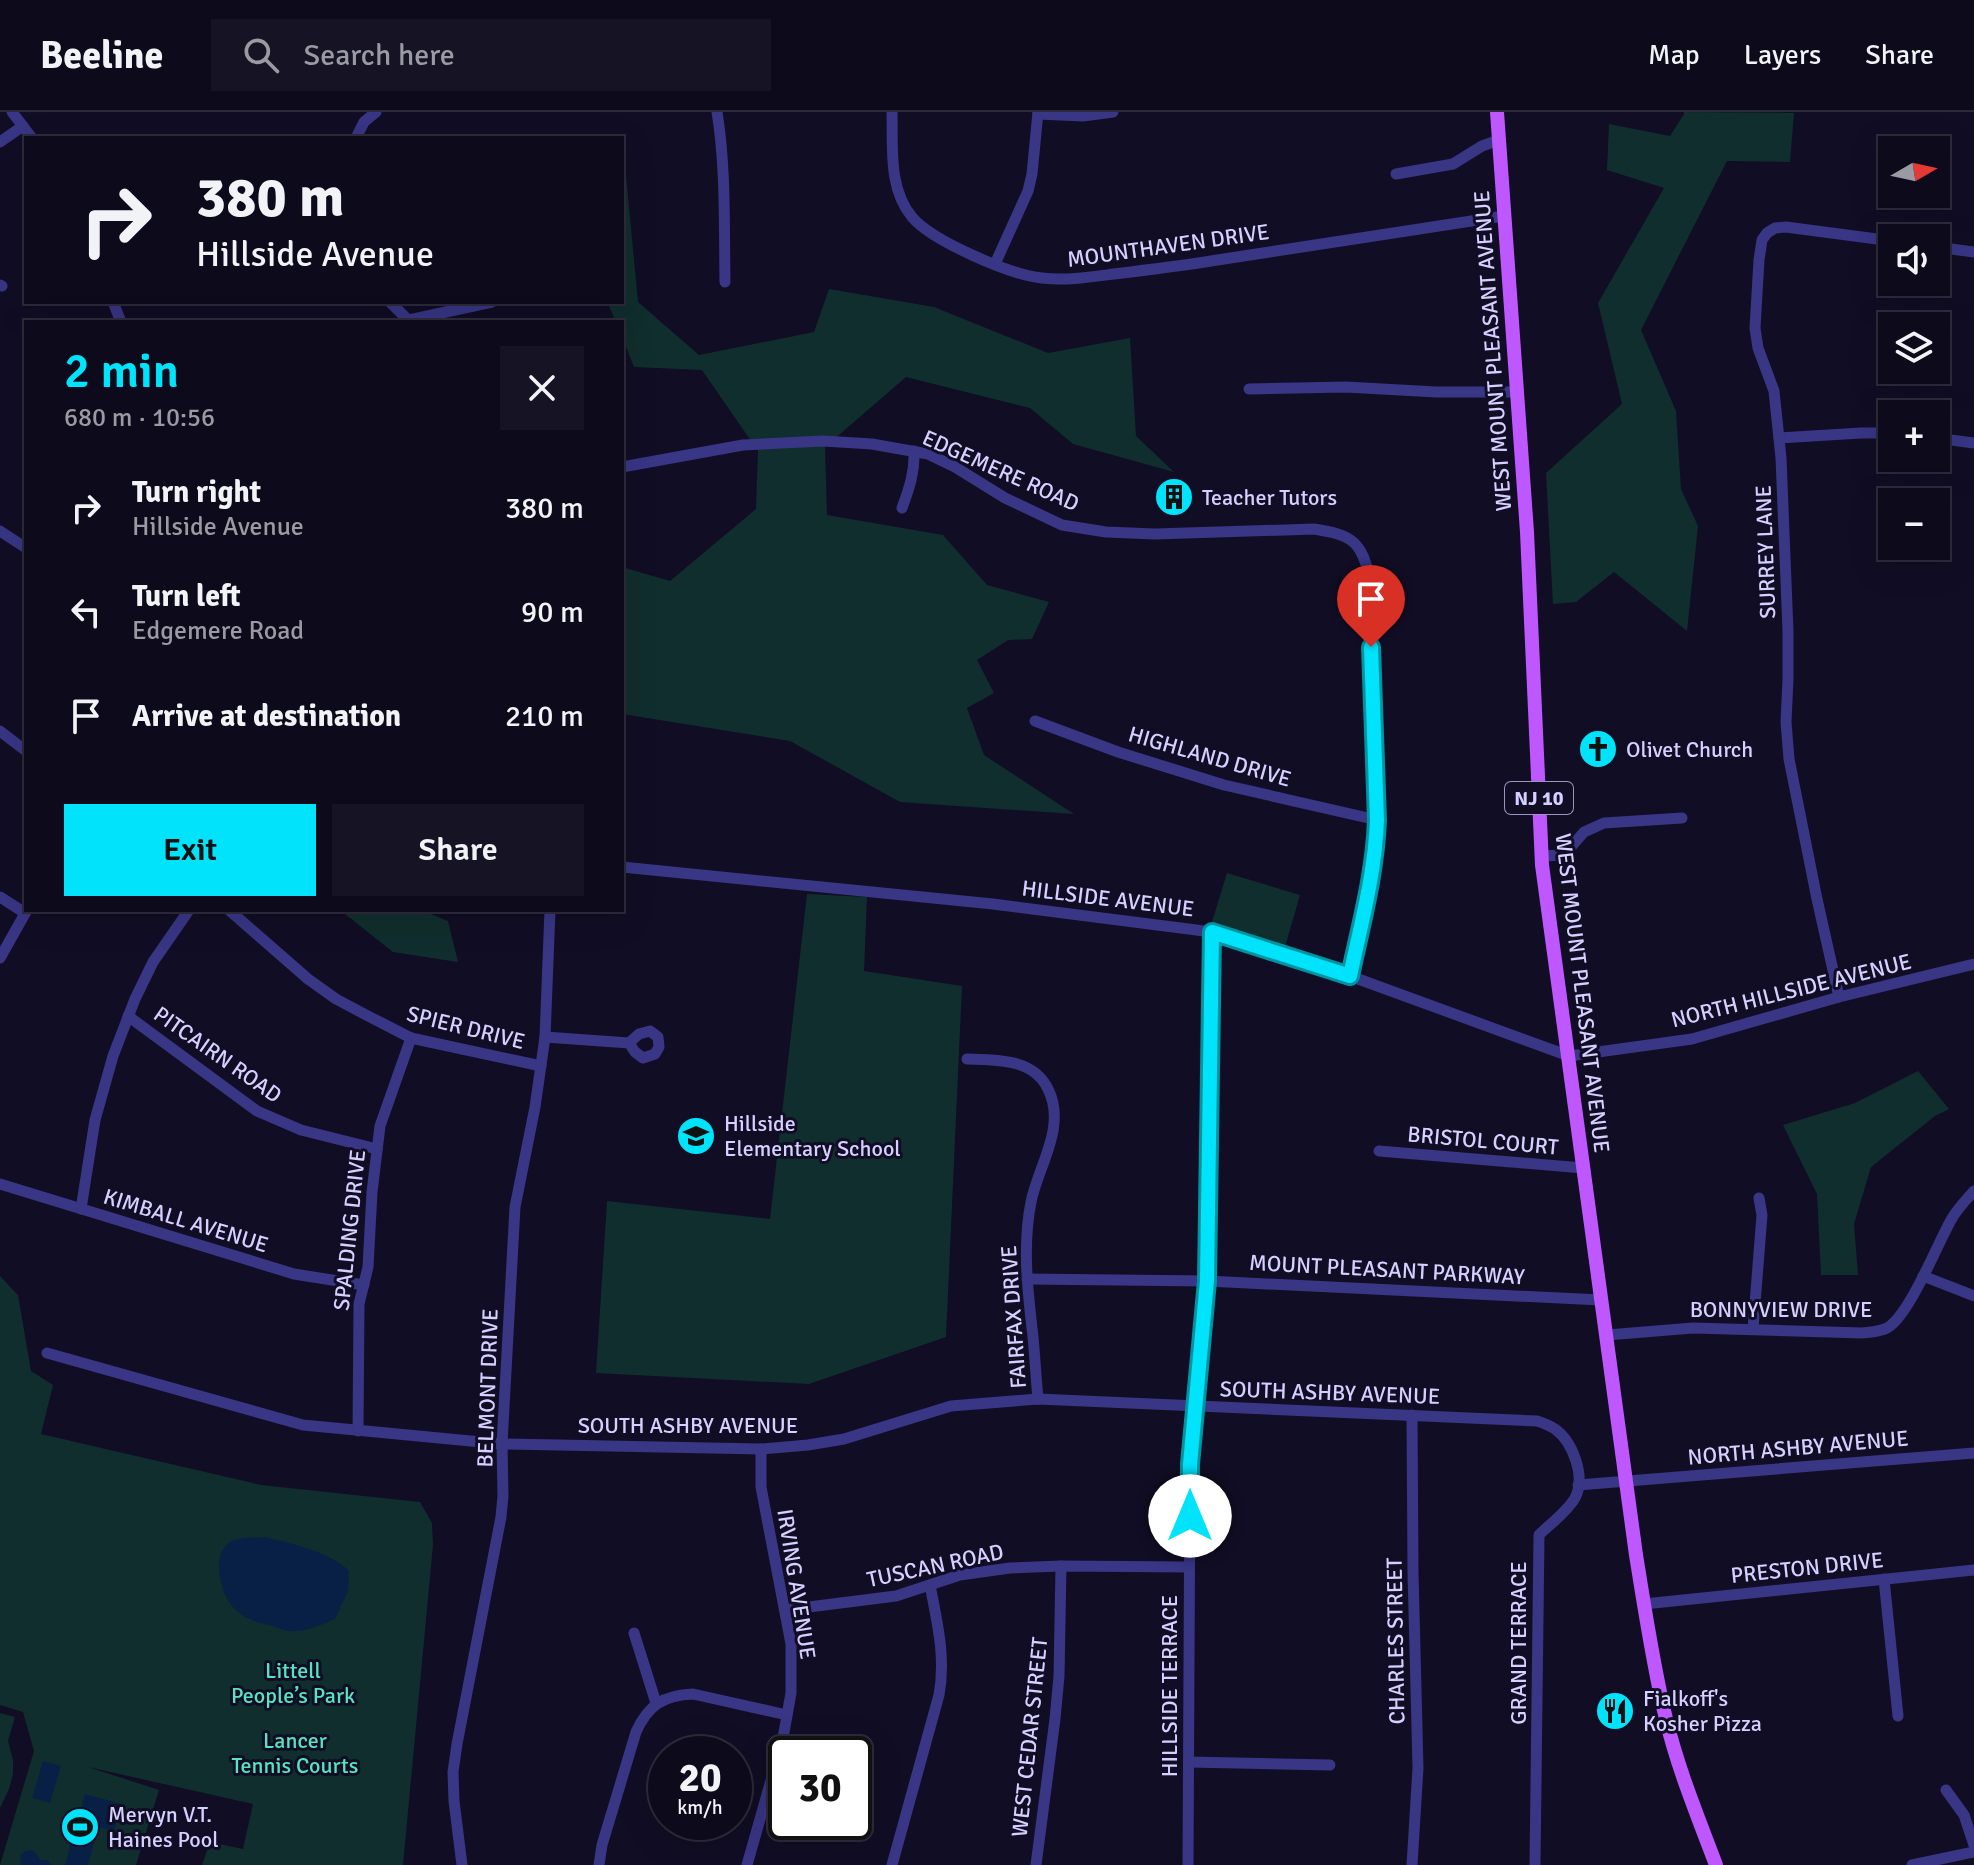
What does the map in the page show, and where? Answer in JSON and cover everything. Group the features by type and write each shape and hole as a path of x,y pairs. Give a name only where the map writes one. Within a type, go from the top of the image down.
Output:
{"main road":[{"name":"WEST MOUNT PLEASANT AVENUE","path":"1497,112 1527,532 1541,856 1651,1649 1666,1722 1716,1865"}],"street":[{"path":"12,112 30,136"},
{"path":"357,136 364,122 376,112"},
{"path":"717,112 723,175 725,282"},
{"name":"MOUNTHAVEN DRIVE","path":"892,112 894,170 902,201 911,216 933,236 995,264 1038,278 1086,278 1157,269 1504,216"},
{"path":"995,264 1028,191 1038,113 1083,116 1113,112"},
{"path":"0,142 23,126"},
{"path":"1396,174 1453,164 1482,146 1499,140"},
{"name":"SURREY LANE","path":"1839,997 1789,759 1786,722 1788,631 1779,438 1774,391 1758,348 1755,328 1759,260 1762,240 1767,233 1786,227 1878,239"},
{"path":"1950,249 1974,252"},
{"path":"392,304 408,320"},
{"path":"413,320 483,304"},
{"path":"1249,389 1346,387 1517,392"},
{"path":"1779,438 1878,433"},
{"path":"1950,440 1974,443"},
{"name":"EDGEMERE ROAD","path":"624,467 743,445 807,441 872,444 928,454 1005,498 1062,525 1106,532 1155,534 1314,529 1333,532 1353,541 1365,557 1370,580 1377,820 1372,874 1350,976"},
{"path":"902,508 911,481 914,451"},
{"path":"0,531 24,547"},
{"name":"HIGHLAND DRIVE","path":"1035,721 1118,752 1224,785 1377,820"},
{"path":"0,731 24,749"},
{"path":"1541,856 1564,855 1584,832 1604,823 1682,818"},
{"name":"HILLSIDE AVENUE","path":"624,867 1030,908 1212,932 1350,976 1569,1056"},
{"path":"0,897 24,911"},
{"path":"0,958 26,912"},
{"path":"81,1209 95,1120 113,1056 153,962 188,912"},
{"name":"SPIER DRIVE","path":"231,912 308,979 336,999 411,1038 541,1066"},
{"name":"BELMONT DRIVE","path":"462,1865 453,1772 501,1517 515,1207 545,1037 550,912"},
{"name":"HILLSIDE TERRACE","path":"1188,1865 1190,1464 1207,1281 1212,932"},
{"name":"NORTH HILLSIDE AVENUE","path":"1569,1056 1692,1039 1839,997 1974,964"},
{"name":"PITCAIRN ROAD","path":"128,1016 257,1111 301,1130 377,1149"},
{"path":"545,1037 629,1043"},
{"name":"SPALDING DRIVE","path":"358,1431 359,1304 368,1267 380,1126 411,1038"},
{"name":"FAIRFAX DRIVE","path":"967,1059 1016,1063 1043,1080 1050,1092 1054,1125 1052,1139 1036,1181 1027,1229 1027,1279 1038,1399"},
{"name":"BRISTOL COURT","path":"1379,1151 1583,1168"},
{"name":"KIMBALL AVENUE","path":"0,1184 294,1274 364,1285"},
{"name":"BONNYVIEW DRIVE","path":"1607,1335 1693,1328 1848,1333 1876,1332 1887,1328 1897,1320 1952,1218 1974,1191"},
{"path":"1753,1329 1762,1215 1759,1198"},
{"path":"1923,1276 1974,1296"},
{"name":"MOUNT PLEASANT PARKWAY","path":"1027,1279 1207,1281 1601,1300"},
{"name":"SOUTH ASHBY AVENUE","path":"47,1353 303,1425 502,1444 761,1449 844,1439 951,1406 1038,1399 1537,1421 1557,1430 1567,1442 1577,1465 1578,1485"},
{"name":"CHARLES STREET","path":"1412,1415 1418,1768 1412,1865"},
{"name":"IRVING AVENUE","path":"747,1865 783,1738 792,1666 791,1644 761,1487 761,1449"},
{"name":"NORTH ASHBY AVENUE","path":"1626,1480 1974,1453"},
{"path":"1578,1485 1626,1480"},
{"name":"GRAND TERRACE","path":"1535,1865 1539,1535 1573,1502 1578,1485"},
{"name":"WEST CEDAR STREET","path":"1036,1865 1059,1676 1061,1566"},
{"name":"TUSCAN ROAD","path":"785,1610 896,1596 960,1575 1010,1568 1189,1567"},
{"name":"PRESTON DRIVE","path":"1644,1604 1974,1570"},
{"path":"1884,1579 1898,1716"},
{"path":"892,1865 942,1679 940,1636 930,1585"},
{"path":"634,1633 656,1703"},
{"path":"599,1865 602,1845 636,1732 642,1718 656,1703 693,1694 787,1715"},
{"path":"1189,1762 1330,1765"},
{"path":"1946,1790 1964,1815 1974,1845"},
{"path":"1912,1865 1974,1852"}],"green space":[{"path":"1684,112 1794,113 1790,162 1727,161 1641,330 1676,411 1681,489 1698,526 1687,631 1614,572 1576,602 1553,604 1546,473 1622,404 1598,303 1664,188 1607,170 1609,124 1670,136"},
{"path":"624,171 638,302 699,355 814,332 829,289 934,307 1048,353 1130,338 1136,436 1174,472 1073,444 1030,408 906,377 825,447 827,515 943,535 987,585 1049,602 1032,639 1008,640 977,660 994,693 967,708 984,755 1074,814 900,802 790,741 624,714 624,568 670,581 756,509 758,451 702,370 634,367 624,342 624,320 615,320 608,304 624,304"},
{"path":"1227,873 1300,895 1285,947 1211,925"},
{"path":"807,894 867,897 864,971 962,986 946,1337 809,1384 596,1373 607,1201 770,1219"},
{"path":"343,912 426,912 448,921 458,962 393,952"},
{"path":"1918,1071 1949,1109 1935,1116 1871,1167 1854,1224 1858,1275 1821,1275 1817,1194 1783,1125 1855,1103"},
{"name":"Littell People’s Park","path":"0,1276 18,1295 31,1371 53,1385 41,1434 261,1485 420,1502 432,1523 433,1545 403,1865 202,1865 210,1842 243,1849 253,1804 88,1767 159,1790 136,1865 0,1865 34,1751 23,1712 0,1705"},
{"path":"0,1713 15,1717 8,1741 13,1774 0,1808"}],"water":[{"path":"265,1537 321,1553 349,1571 348,1591 335,1619 306,1630 287,1631 256,1622 230,1604 219,1574 221,1553 234,1540"},
{"path":"43,1761 61,1766 50,1803 32,1798"},
{"path":"85,1794 122,1804 114,1831 98,1827 88,1865 65,1865"},
{"path":"32,1850 40,1860 48,1860 51,1865 21,1865 20,1855"}],"place":[{"name":"Teacher Tutors","path":"1174,497"},
{"name":"Olivet Church","path":"1598,749"},
{"name":"Hillside Elementary School","path":"696,1136"},
{"name":"Fialkoff's Kosher Pizza","path":"1615,1711"},
{"name":"Mervyn V.T. Haines Pool","path":"80,1827"}],"route":[{"path":"1190,1516 1190,1464 1207,1281 1212,932 1350,976 1376,847 1371,647"}],"park label":[{"name":"Lancer Tennis Courts","path":"295,1752"}]}
